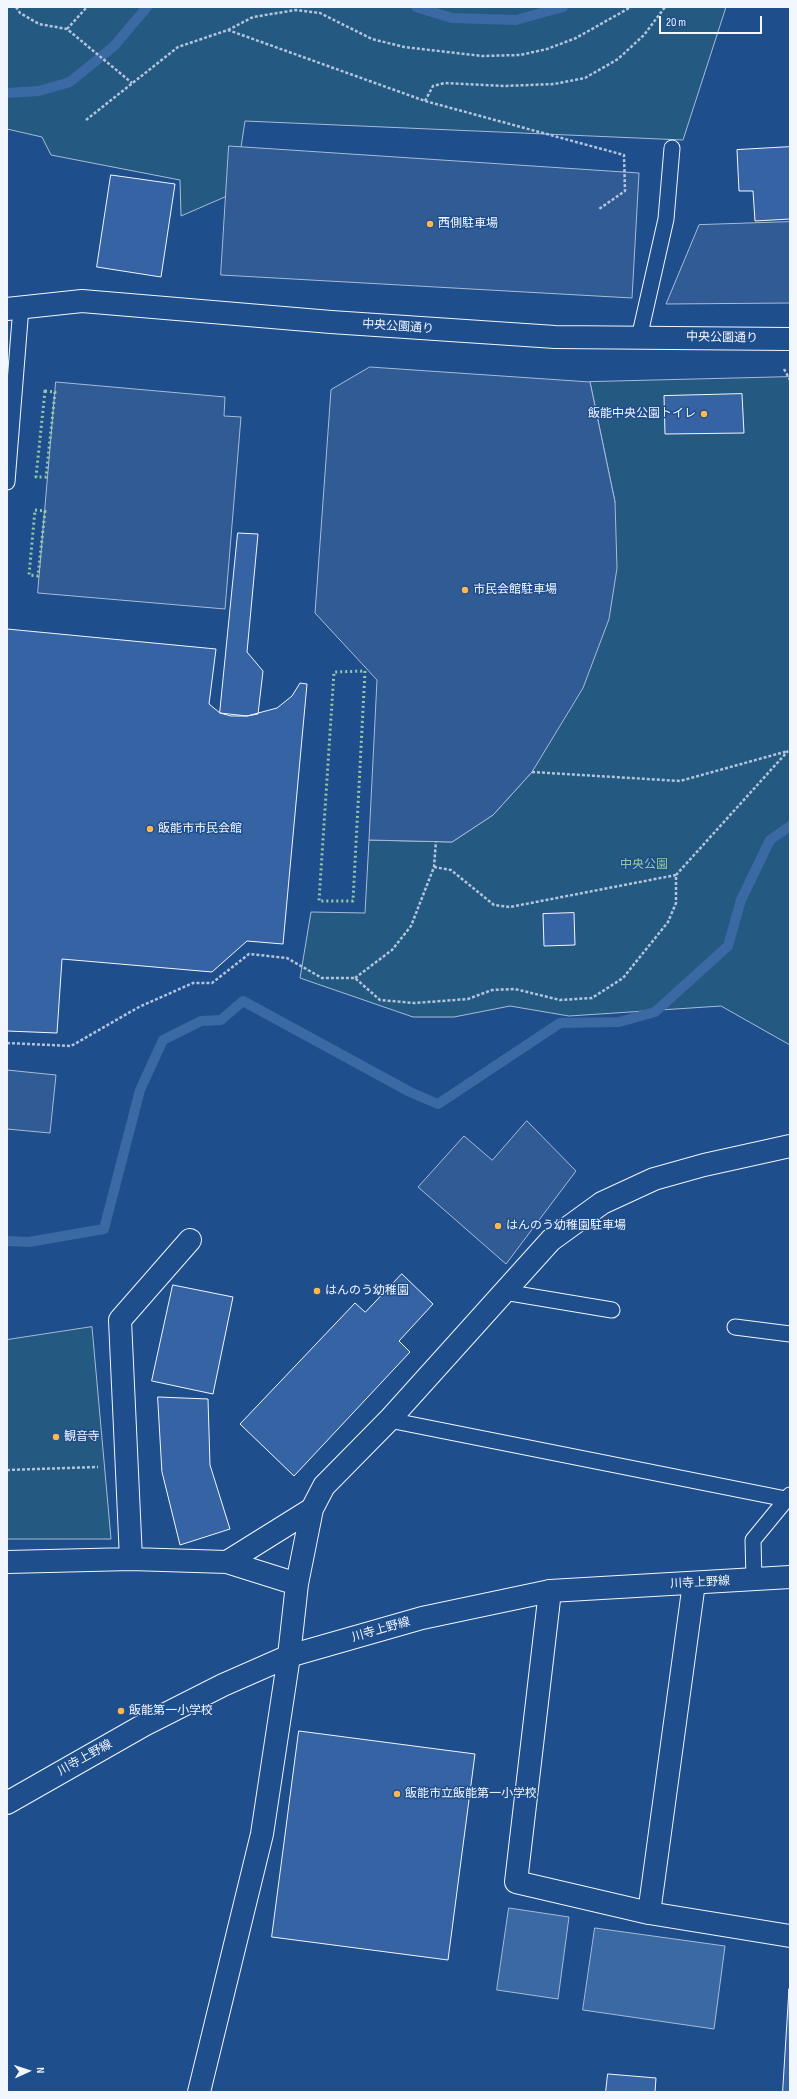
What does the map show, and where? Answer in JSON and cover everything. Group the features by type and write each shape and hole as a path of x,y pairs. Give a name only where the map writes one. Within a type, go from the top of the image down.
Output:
{"street":[{"name":"中央公園通り","path":"14,308 82,301 331,322 555,337 790,339"},
{"path":"199,2092 262,1834 289,1656 297,1584 312,1508 324,1486 389,1420 551,1240 602,1203 654,1179 704,1165 790,1146"},
{"path":"131,1559 120,1320 190,1240"},
{"path":"227,1562 312,1508"},
{"path":"7,1562 131,1559 227,1562 297,1584"},
{"name":"川寺上野線","path":"7,1803 144,1725 223,1685 289,1656 422,1618 550,1591 790,1577"},
{"path":"649,1913 694,1583"},
{"path":"550,1591 516,1882 649,1913 790,1936"}],"lane":[{"path":"639,338 666,219 672,148"},
{"path":"7,482 14,308"},
{"path":"504,1292 612,1310"},
{"path":"735,1327 790,1334"},
{"path":"389,1420 788,1497 753,1540 754,1579"}],"path":[{"path":"16,7 20,13 39,24 67,29 132,83"},
{"path":"67,29 87,7"},
{"path":"86,120 178,47 228,30 254,17 296,10 320,13 372,40 404,47 482,56 520,56 547,49 576,38 631,7"},
{"path":"425,101 433,86 446,83 504,86 554,84 585,78 618,59 644,36 665,7"},
{"path":"228,30 425,101 624,155 625,191 599,209"},
{"path":"532,772 680,781 789,751"},
{"path":"434,867 451,870 494,905 510,907 676,875 789,751"},
{"path":"7,1043 72,1046 139,1007 193,983 212,983 249,954 287,958 322,978 355,978 392,950 411,926 434,867 436,841"},
{"path":"355,978 380,1000 414,1003 468,999 492,990 515,989 560,1000 592,998 623,978 668,922 676,902 676,875"},
{"path":"7,1470 127,1466"}],"green space":[{"path":"7,7 726,7 683,140 245,121 234,193 181,216 180,180 51,155 42,137 7,129"},
{"name":"中央公園","path":"790,377 790,1045 721,1006 569,1016 510,1006 454,1017 413,1017 300,978 311,912 365,913 369,840 452,842 493,815 532,772 615,502 590,382"},
{"name":"観音寺","path":"92,1327 111,1539 7,1539 7,1340"}],"shaded area":[{"name":"西側駐車場","path":"229,146 639,173 632,298 221,275"},
{"path":"790,222 790,303 666,304 699,225"},
{"name":"市民会館駐車場","path":"370,367 590,382 615,502 617,568 609,619 583,688 532,772 493,815 452,842 369,840 377,680 315,613 331,390"},
{"path":"56,382 225,397 224,416 241,417 225,609 38,593"},
{"path":"7,1070 56,1075 50,1133 7,1129"},
{"name":"はんのう幼稚園駐車場","path":"527,1121 576,1171 506,1264 418,1187 464,1136 492,1160"},
{"path":"509,1908 569,1917 558,1999 497,1990"},
{"path":"595,1928 725,1946 714,2029 583,2010"}],"building":[{"path":"790,147 790,219 755,221 753,191 739,191 737,150"},
{"path":"111,175 175,184 161,277 97,267"},
{"name":"飯能中央公園トイレ","path":"742,394 744,433 665,434 664,396"},
{"path":"238,533 258,534 247,652 263,671 258,714 247,716 220,713"},
{"name":"飯能市市民会館","path":"7,629 216,649 209,704 220,713 231,716 247,716 277,708 292,696 300,683 307,684 283,944 247,941 212,972 62,959 57,1033 7,1031"},
{"path":"574,913 575,945 544,946 543,914"},
{"path":"402,1274 433,1304 399,1341 410,1352 294,1476 240,1424 355,1303 365,1312"},
{"path":"173,1285 233,1297 213,1394 152,1381"},
{"path":"158,1397 208,1399 210,1465 230,1529 180,1545 162,1472"},
{"path":"299,1731 475,1754 448,1960 272,1937"},
{"path":"789,1989 790,2092 783,2092"},
{"path":"608,2074 656,2078 655,2092 606,2092"}],"waterway":[{"path":"7,93 39,91 70,82 114,46 147,7"},
{"path":"416,7 452,18 516,20 563,7"},
{"path":"7,1241 29,1242 104,1229 140,1090 163,1040 201,1021 221,1020 243,1001 410,1092 438,1104 560,1023 619,1022 655,1012 728,946 741,900 770,840 790,826"}],"hedge":[{"path":"45,391 55,392 46,477 36,477 45,391"},
{"path":"35,510 45,511 38,576 29,575 35,510"},
{"path":"365,671 353,901 319,901 334,672 365,671"}],"place":[{"name":"西側駐車場","path":"430,224"},
{"name":"飯能中央公園トイレ","path":"704,414"},
{"name":"市民会館駐車場","path":"465,590"},
{"name":"飯能市市民会館","path":"150,829"},
{"name":"はんのう幼稚園駐車場","path":"498,1226"},
{"name":"はんのう幼稚園","path":"317,1291"},
{"name":"観音寺","path":"56,1437"},
{"name":"飯能第一小学校","path":"121,1711"},
{"name":"飯能市立飯能第一小学校","path":"397,1794"}]}
